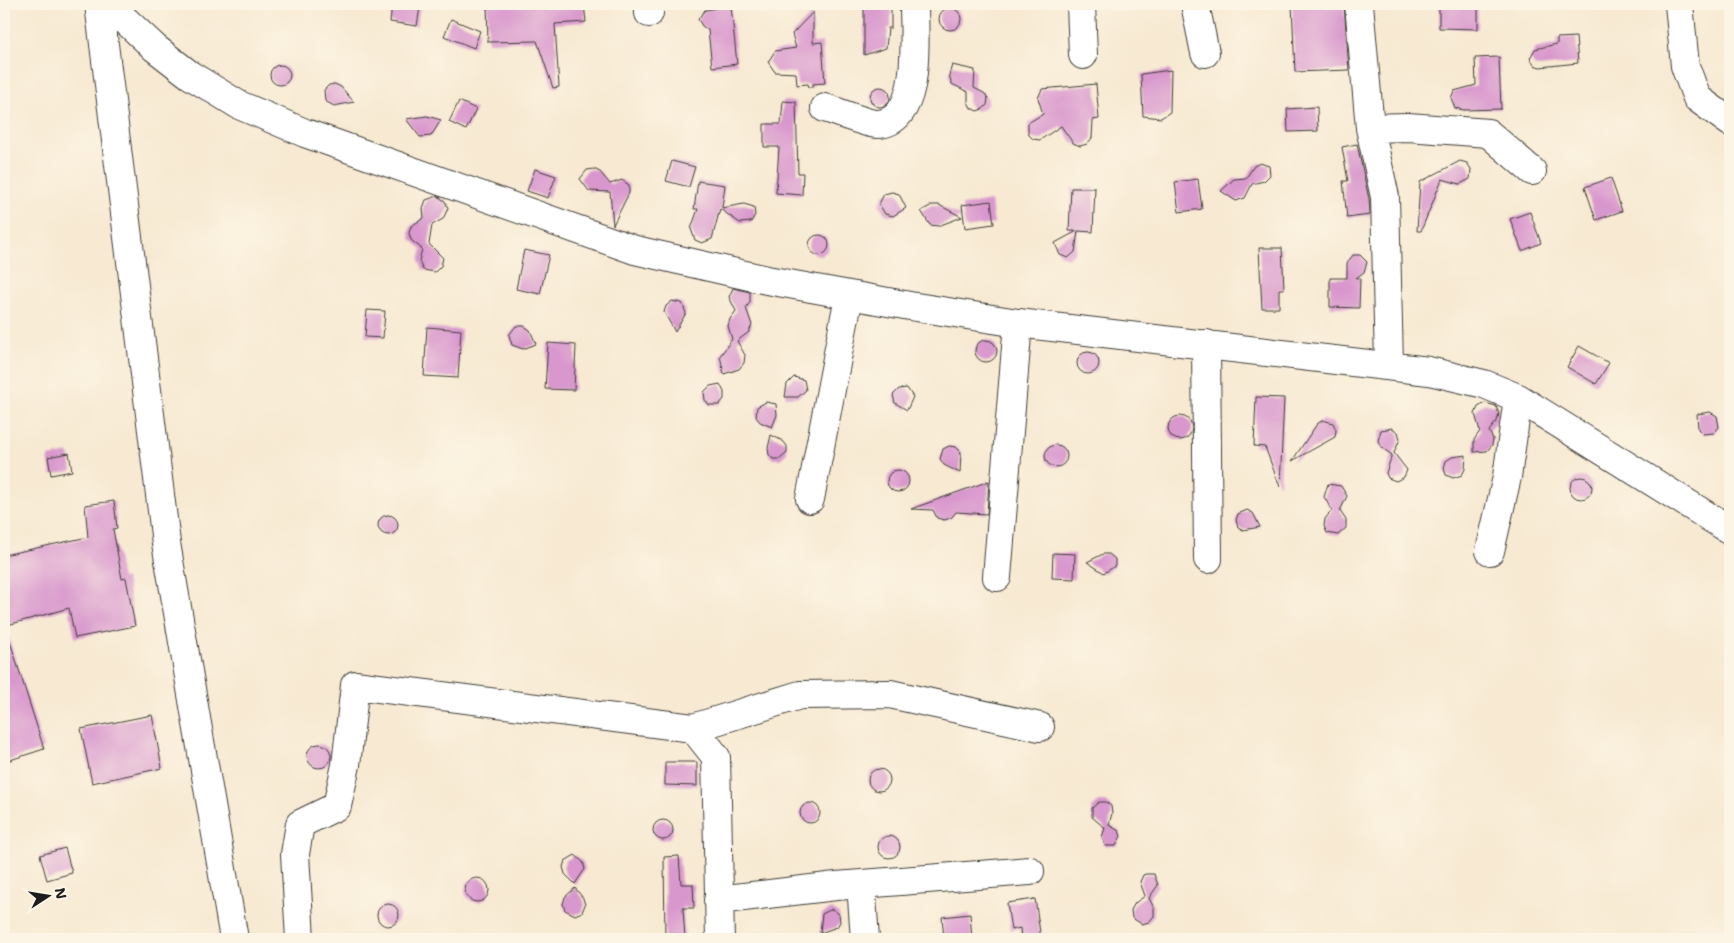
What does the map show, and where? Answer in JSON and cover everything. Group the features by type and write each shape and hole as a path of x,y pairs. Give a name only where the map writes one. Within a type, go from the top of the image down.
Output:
{"street":[{"path":"99,4 166,543 234,939"},
{"path":"108,4 155,48 217,93 239,106 305,133 635,250 849,296 1018,322 1390,365 1458,376 1518,398 1730,530"},
{"path":"825,108 876,124 891,121 905,105 912,87 914,4"},
{"path":"1081,4 1082,55"},
{"path":"1195,4 1205,53"},
{"path":"1358,4 1370,128 1385,197 1390,365"},
{"path":"1679,4 1685,66 1697,98 1730,122"},
{"path":"1370,128 1408,127 1488,133 1532,171"},
{"path":"810,499 849,296"},
{"path":"997,577 1018,322"},
{"path":"1206,344 1208,559"},
{"path":"1490,551 1507,476 1518,398"},
{"path":"300,939 295,854 300,824 337,806 346,764 355,685 693,728 800,695 890,694 1040,727"},
{"path":"693,728 716,757 720,939"},
{"path":"718,900 861,884 1030,871"},
{"path":"861,884 865,939"}],"building":[{"path":"392,4 420,7 417,26 390,22"},
{"path":"487,4 584,4 586,22 555,24 559,87 553,88 537,41 488,42"},
{"path":"864,4 891,4 891,28 888,28 886,48 864,55"},
{"path":"1292,4 1344,4 1349,70 1295,72"},
{"path":"1439,4 1478,4 1478,29 1439,28"},
{"path":"731,6 737,64 712,67 708,30 702,26 698,19 705,10"},
{"path":"950,8 958,11 961,19 958,27 950,30 942,27 939,19 942,11"},
{"path":"813,12 813,43 822,42 825,83 813,84 813,87 809,87 808,84 797,85 796,73 775,72 768,62 775,51 796,48 792,34"},
{"path":"451,19 480,31 474,48 444,36"},
{"path":"1576,37 1578,63 1540,67 1534,65 1530,58 1535,49 1557,44 1557,38"},
{"path":"1499,57 1501,109 1464,110 1455,108 1451,98 1454,91 1476,85 1475,58"},
{"path":"280,65 287,68 290,75 287,82 280,85 273,82 270,75 273,68"},
{"path":"952,65 975,70 974,88 984,93 988,98 987,105 983,109 977,111 971,108 968,102 968,92 952,84 949,75"},
{"path":"1171,70 1170,112 1161,118 1143,116 1141,74"},
{"path":"335,84 341,87 354,102 334,106 325,101 324,90 329,85"},
{"path":"1096,84 1099,119 1093,120 1092,138 1087,144 1080,146 1073,143 1061,126 1040,140 1033,139 1028,134 1028,123 1043,114 1038,98 1042,89"},
{"path":"880,87 887,90 890,97 887,104 880,107 873,104 870,97 873,90"},
{"path":"459,101 476,109 466,130 449,122"},
{"path":"783,101 796,102 798,173 803,173 802,195 776,193 779,147 764,147 764,124 781,124"},
{"path":"1317,107 1318,131 1288,132 1287,109"},
{"path":"427,116 441,120 431,136 420,137 406,119"},
{"path":"1357,144 1369,199 1370,215 1347,218 1343,181 1348,181 1342,147"},
{"path":"672,161 695,167 689,187 666,181"},
{"path":"1460,161 1467,163 1471,169 1470,179 1460,184 1442,179 1421,231 1417,231 1420,182"},
{"path":"1260,163 1269,166 1270,175 1264,181 1252,184 1245,198 1236,201 1221,191 1234,179 1246,178 1254,166"},
{"path":"535,169 556,176 548,198 527,191"},
{"path":"594,169 600,172 610,184 622,180 629,185 629,193 613,225 610,192 589,191 580,179 587,170"},
{"path":"1611,178 1622,211 1596,220 1585,187"},
{"path":"1198,179 1202,209 1179,212 1175,182"},
{"path":"698,181 725,185 722,208 744,204 754,207 755,215 751,222 740,223 720,209 712,239 702,243 695,240 691,229 698,209 694,209"},
{"path":"1071,188 1095,188 1093,232 1078,231 1075,252 1068,258 1060,255 1055,243 1077,231 1069,231"},
{"path":"892,192 899,194 906,208 893,216 885,214 879,204 884,194"},
{"path":"437,196 445,201 448,208 443,219 432,225 429,244 443,258 441,266 435,272 423,270 419,261 422,249 411,240 409,233 411,226 424,218 423,208 426,200"},
{"path":"991,201 994,224 965,228 962,205"},
{"path":"932,205 939,205 962,217 938,226 930,225 921,211"},
{"path":"1530,212 1541,243 1522,251 1510,219"},
{"path":"819,235 826,238 829,245 826,252 819,255 812,252 809,245 812,238"},
{"path":"1259,248 1282,248 1284,289 1279,289 1279,308 1262,308"},
{"path":"524,250 549,255 540,294 516,289"},
{"path":"1353,255 1360,255 1367,262 1364,272 1356,278 1360,278 1359,308 1330,307 1330,278 1347,278 1347,263"},
{"path":"733,288 750,292 750,302 746,308 752,325 749,332 737,341 745,355 744,363 739,369 724,374 720,356 732,339 728,326 730,319 736,311 729,297"},
{"path":"672,301 682,303 686,313 675,332 664,312 666,306"},
{"path":"367,310 385,311 383,338 365,337"},
{"path":"516,326 524,326 530,330 536,344 523,349 512,345 509,335"},
{"path":"427,327 461,330 458,378 424,376"},
{"path":"986,340 994,343 997,351 994,359 986,362 978,359 975,351 978,343"},
{"path":"548,343 576,345 574,390 545,389"},
{"path":"1579,346 1609,363 1596,384 1567,367"},
{"path":"1088,352 1096,355 1099,363 1096,371 1088,374 1080,371 1077,363 1080,355"},
{"path":"794,377 804,380 806,390 798,397 785,397 787,384"},
{"path":"720,384 724,392 724,399 719,405 709,405 705,400 704,392 710,386"},
{"path":"907,388 913,397 907,410 895,403 893,395 899,389"},
{"path":"1256,397 1284,398 1280,487 1265,447 1254,446"},
{"path":"766,402 776,404 777,415 772,427 760,422 756,417 757,407"},
{"path":"1485,403 1496,406 1499,414 1497,421 1489,431 1493,439 1492,445 1487,451 1474,452 1474,440 1480,431 1475,414 1478,407"},
{"path":"1710,412 1717,416 1719,427 1714,433 1703,434 1698,429 1697,414"},
{"path":"1180,416 1189,419 1192,428 1189,437 1180,440 1171,437 1168,428 1171,419"},
{"path":"1323,420 1333,423 1336,430 1335,437 1292,461 1317,424"},
{"path":"1392,428 1398,432 1400,439 1394,453 1407,470 1404,477 1396,481 1388,478 1386,473 1392,455 1381,447 1378,441 1381,430"},
{"path":"771,435 783,441 787,446 787,453 780,459 773,459 769,455 768,448"},
{"path":"1056,445 1064,448 1067,456 1064,464 1056,467 1048,464 1045,456 1048,448"},
{"path":"949,446 956,447 961,452 960,473 944,465 940,459 943,449"},
{"path":"69,453 72,471 51,475 48,457"},
{"path":"1466,455 1465,469 1462,475 1453,478 1446,475 1444,468 1446,461 1452,457"},
{"path":"898,470 906,473 909,481 906,489 898,492 890,489 887,481 890,473"},
{"path":"1581,477 1589,480 1592,488 1589,496 1581,499 1573,496 1570,488 1573,480"},
{"path":"989,481 987,514 956,512 951,518 944,520 937,518 933,510 911,509"},
{"path":"1328,484 1341,486 1347,496 1340,511 1346,520 1346,528 1338,535 1327,533 1324,526 1325,519 1332,510 1324,497"},
{"path":"114,501 117,528 113,529 122,579 126,578 135,626 75,638 69,608 4,626 4,555 88,537 85,505"},
{"path":"1247,510 1253,513 1260,527 1243,530 1238,527 1236,520 1238,514"},
{"path":"384,515 392,515 398,521 398,529 392,535 384,535 378,529 378,521"},
{"path":"1053,553 1075,554 1074,579 1052,578"},
{"path":"1103,554 1109,554 1115,559 1115,566 1104,573 1087,562"},
{"path":"4,635 8,635 44,749 4,762"},
{"path":"152,715 162,768 92,783 81,729"},
{"path":"319,744 324,745 330,751 330,761 324,767 319,768 314,767 308,761 307,756 308,751 314,745"},
{"path":"665,762 697,762 697,786 665,785"},
{"path":"875,769 883,769 890,776 890,784 883,791 875,791 868,784 868,776"},
{"path":"1099,802 1106,802 1111,806 1112,813 1109,825 1119,831 1121,836 1116,846 1105,846 1102,837 1105,828 1092,817 1092,808"},
{"path":"810,803 817,806 820,813 817,820 810,823 803,820 800,813 803,806"},
{"path":"663,820 670,823 673,830 670,837 663,840 656,837 653,830 656,823"},
{"path":"889,836 897,839 900,847 897,855 889,858 881,855 878,847 881,839"},
{"path":"65,848 72,873 47,880 40,855"},
{"path":"575,855 583,862 585,869 575,884 565,874 563,867 565,861"},
{"path":"679,856 681,884 693,884 694,908 683,908 685,939 665,939 664,857"},
{"path":"1154,874 1158,885 1149,898 1154,908 1154,916 1149,922 1142,924 1132,918 1131,910 1135,903 1145,896 1140,882 1143,875"},
{"path":"477,878 486,881 489,890 486,899 477,902 468,899 465,890 468,881"},
{"path":"575,888 583,898 585,905 582,912 575,915 565,910 563,904 565,897"},
{"path":"1035,899 1041,939 1021,939 1020,928 1011,930 1007,903"},
{"path":"388,904 396,907 399,915 396,923 388,926 380,923 377,915 380,907"},
{"path":"832,909 839,914 840,922 837,927 820,933 822,914"},
{"path":"970,914 972,939 944,939 942,917"}]}
